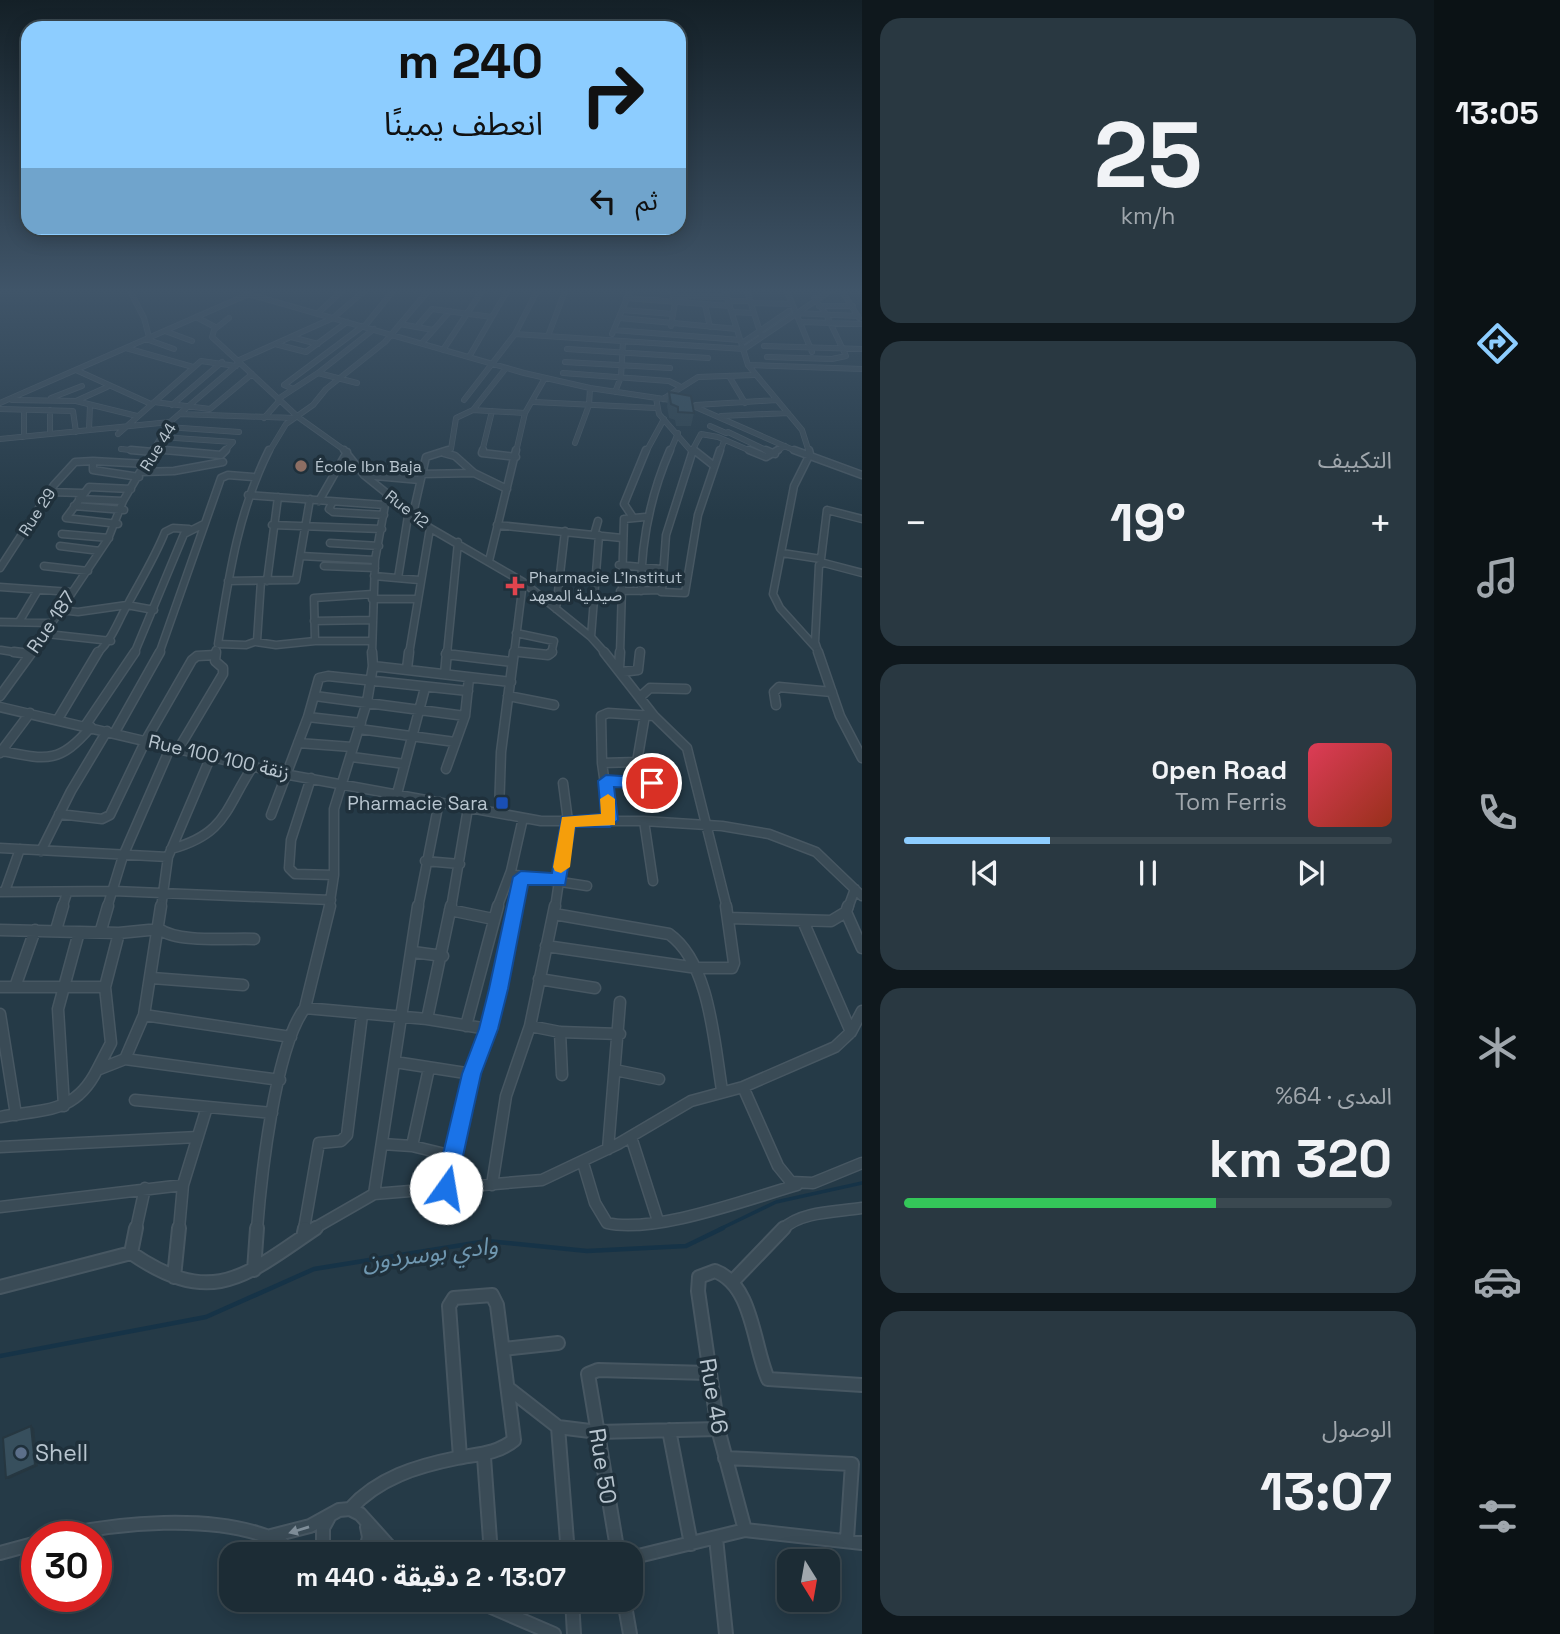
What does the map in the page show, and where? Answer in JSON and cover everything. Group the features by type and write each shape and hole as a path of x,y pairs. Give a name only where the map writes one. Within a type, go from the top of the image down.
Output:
{"street":[{"path":"0,403 82,367"},
{"path":"118,434 193,367"},
{"path":"172,405 216,367"},
{"name":"Rue 44","path":"123,501 165,429 232,367"},
{"name":"Rue 12","path":"243,367 296,417 347,452 364,475 387,494 430,527 523,582 591,637 654,716 687,748 729,918 733,966 725,970 697,968"},
{"path":"293,389 284,385 308,367"},
{"path":"264,418 279,400 326,367"},
{"path":"101,930 123,856 175,748 223,674 223,668 215,661 215,655 228,581 253,477 280,430 354,367"},
{"path":"464,400 490,367"},
{"path":"561,382 564,367"},
{"path":"615,391 621,377 621,367"},
{"path":"658,367 670,368 669,381"},
{"path":"749,367 807,439 810,457 794,486 773,594 775,601 817,649"},
{"path":"823,367 862,369"},
{"path":"398,578 411,512 426,457 444,453 452,448 456,418 473,410 506,368 590,388 694,405 776,400"},
{"path":"76,370 107,387 151,404 212,408 252,374"},
{"path":"318,373 357,383"},
{"path":"563,373 669,381 679,386"},
{"path":"729,376 745,403"},
{"path":"663,399 679,386 698,377 754,376"},
{"path":"489,561 525,413 534,402 545,378"},
{"path":"49,400 82,386"},
{"path":"76,401 107,387"},
{"path":"575,443 589,405 590,388"},
{"path":"656,398 656,408 664,419 713,465"},
{"path":"8,400 76,401 137,416"},
{"path":"50,434 49,410 57,400"},
{"path":"534,402 656,408"},
{"path":"89,430 90,405"},
{"path":"694,405 810,457 862,475"},
{"path":"0,409 74,412 76,432"},
{"path":"24,410 24,437"},
{"path":"473,410 525,413"},
{"path":"492,411 482,453 516,457"},
{"path":"718,416 788,413"},
{"path":"180,414 247,418 296,417"},
{"path":"146,464 93,461 93,470 100,473 140,474 174,471 222,458 247,418"},
{"path":"632,516 626,509 625,495 664,419"},
{"path":"0,439 148,426 233,442"},
{"path":"148,426 239,432"},
{"path":"710,426 762,456 775,454 785,446"},
{"path":"661,592 666,536 693,449 701,434 724,436 741,426"},
{"path":"641,591 640,567 645,517 678,433"},
{"path":"620,591 685,593 685,564 724,436"},
{"path":"121,449 222,458"},
{"path":"319,501 347,452"},
{"path":"444,453 454,456 474,473 507,489"},
{"path":"222,458 225,476"},
{"name":"Rue 29","path":"0,568 49,492 79,461 93,461"},
{"path":"364,475 421,477 474,473"},
{"path":"41,851 59,814 161,650 219,482 225,476 253,477"},
{"path":"118,524 66,518 89,487 131,489"},
{"path":"49,492 123,501 124,510 118,524 101,550 60,546"},
{"path":"254,1269 262,1164 272,1113 295,1021 305,1008 331,900 334,875 334,808 344,784 352,757 352,747 367,702 373,666 371,640 375,560 387,494"},
{"path":"248,495 385,506"},
{"path":"256,642 278,497"},
{"path":"228,581 296,580 310,499"},
{"path":"332,503 329,510 333,512 384,515"},
{"path":"74,506 124,510"},
{"path":"782,553 821,559 827,510 862,519"},
{"path":"640,651 638,670 620,670 623,635 619,565 624,519 632,516 645,517"},
{"path":"591,637 598,521"},
{"path":"58,719 98,652 110,641 127,605 155,560 165,532 173,528 189,529 204,524"},
{"path":"272,525 382,528"},
{"path":"497,525 622,538"},
{"path":"407,669 419,580 430,527"},
{"path":"30,713 1,752 43,759 59,758 73,749 137,649 184,534 189,529"},
{"path":"556,609 565,531"},
{"path":"62,534 109,538"},
{"path":"445,674 458,542"},
{"path":"330,543 379,546"},
{"name":"Rue 187","path":"0,696 47,634 71,592 101,550"},
{"path":"301,556 375,560"},
{"path":"862,573 824,563 819,565 814,636 840,716 862,758"},
{"path":"619,565 661,569"},
{"path":"44,566 88,570"},
{"path":"324,566 419,580"},
{"path":"499,813 501,752 523,582"},
{"path":"0,587 71,592"},
{"path":"19,622 38,590"},
{"path":"315,641 316,597 372,596 417,599"},
{"path":"60,610 78,612 127,605 155,610"},
{"path":"314,621 372,620"},
{"path":"0,622 52,623"},
{"path":"514,651 548,655 552,653 554,641 550,638 516,633"},
{"path":"47,634 110,641"},
{"path":"218,644 256,642 276,645 371,640"},
{"path":"0,648 30,654"},
{"path":"446,654 512,662"},
{"path":"59,814 108,817 146,740 193,657 215,655"},
{"path":"373,666 511,682"},
{"path":"271,814 284,774 308,717 317,680 321,677 468,691"},
{"path":"446,769 465,716 469,678"},
{"path":"776,705 774,692 779,687 832,692"},
{"path":"397,794 425,688"},
{"path":"640,697 650,688 686,689"},
{"path":"315,696 465,716"},
{"path":"508,696 554,705"},
{"name":"Rue 100 زنقة 100","path":"1,709 58,719 284,774 523,818 644,821 747,830 792,841 816,852 858,893"},
{"path":"610,820 602,763 601,716 608,713 654,716"},
{"path":"602,763 636,762 645,715"},
{"path":"308,717 413,737 455,742"},
{"path":"298,743 352,747"},
{"path":"125,1059 144,1016 152,978 169,853 211,756"},
{"path":"352,757 405,764"},
{"path":"0,848 123,856 169,853 214,833 239,785 253,766"},
{"path":"311,778 291,840 289,868 295,874 334,875"},
{"path":"606,781 652,783"},
{"path":"492,1185 506,1096 530,1026 554,914 568,821 563,783"},
{"path":"374,1194 425,861 439,802"},
{"path":"428,1019 443,956 468,808"},
{"path":"466,1026 493,919 511,871 523,818"},
{"path":"644,821 653,881"},
{"path":"20,849 3,892 114,891 331,900"},
{"path":"425,861 460,864"},
{"path":"511,871 521,877 559,880 587,886"},
{"path":"446,1188 472,1074 488,1029 521,877"},
{"path":"56,930 67,893"},
{"path":"729,918 831,921 846,912 858,893"},
{"path":"450,910 493,919"},
{"path":"846,912 862,948"},
{"path":"554,914 677,937 686,946 697,968 722,1090"},
{"path":"803,921 851,1032"},
{"path":"0,930 101,930 119,933 159,929 166,934 190,937 254,939"},
{"path":"15,987 34,930"},
{"path":"64,1107 58,1009 79,932"},
{"path":"0,1117 64,1107 86,1092 111,1044 105,986 119,933"},
{"path":"546,946 697,968"},
{"path":"413,952 443,956"},
{"path":"152,978 243,985"},
{"path":"540,979 595,988"},
{"path":"0,987 105,986"},
{"path":"608,1149 621,1002"},
{"path":"305,1008 428,1019 488,1029"},
{"path":"0,1287 131,1253 174,1277 217,1284 254,1269 374,1194 542,1180 583,1163 691,1101 722,1090 743,1087 835,1046 851,1032 862,1011"},
{"path":"0,1014 16,1115"},
{"path":"303,1237 319,1143 341,1141 347,1135 362,1015"},
{"path":"144,1016 291,1037"},
{"path":"530,1026 560,1032 620,1034"},
{"path":"560,1032 562,1075"},
{"path":"97,1070 125,1059 280,1080"},
{"path":"395,1062 472,1074"},
{"path":"412,1146 429,1068"},
{"path":"615,1070 659,1079"},
{"path":"743,1087 778,1166 783,1175 797,1185"},
{"path":"135,1100 272,1113"},
{"path":"174,1277 183,1185 207,1107"},
{"path":"0,1147 198,1137"},
{"path":"631,1137 658,1221"},
{"path":"382,1144 412,1146 453,1156"},
{"path":"583,1163 598,1210 606,1222 627,1227 827,1178 862,1163"},
{"path":"0,1207 183,1185"},
{"path":"131,1253 145,1188"},
{"path":"862,1208 810,1216 789,1223 733,1280 742,1292 768,1379 862,1385"},
{"name":"Rue 46","path":"733,1280 715,1272 702,1274 697,1282 718,1429 745,1530"},
{"path":"350,1509 358,1498 378,1484 460,1457 484,1457 514,1440 515,1430 503,1349 492,1295 484,1293 450,1301 460,1457"},
{"path":"503,1349 558,1343"},
{"name":"Rue 50","path":"616,1542 589,1372 708,1373"},
{"path":"508,1388 558,1427 598,1432 718,1429"},
{"path":"558,1427 567,1542"},
{"path":"669,1430 691,1544"},
{"path":"484,1457 490,1542"},
{"path":"725,1458 857,1464 847,1539"},
{"path":"112,1526 222,1529 267,1536 290,1533 339,1510 350,1509 360,1514 384,1542"},
{"path":"321,1542 329,1517"},
{"path":"367,1524 368,1542"},
{"path":"643,1555 745,1530 847,1539 862,1543"},
{"path":"267,1536 278,1542"},
{"path":"716,1538 726,1634"},
{"path":"0,1553 21,1548"},
{"path":"511,1612 554,1634"},
{"path":"573,1612 574,1634"},
{"path":"626,1612 630,1634"}],"building":[{"path":"669,392 691,396 694,413 678,412 678,407 671,404"},
{"name":"Shell","path":"31,1426 35,1465 6,1478 3,1438"}],"waterway":[{"name":"وادي بوسردون","path":"720,1229 776,1202 862,1183"},
{"name":"وادي بوسردون","path":"0,1356 206,1317 314,1269 487,1241 587,1251 686,1246 723,1228"}],"slow traffic":[{"path":"561,867 568,821 610,820 608,799"}],"place":[{"name":"École Ibn Baja","path":"301,466"},
{"name":"Pharmacie L'Institut صيدلية المعهد","path":"515,586"},
{"name":"Pharmacie Sara","path":"502,803"},
{"name":"Shell","path":"21,1453"}],"route":[{"path":"446,1188 472,1074 488,1029 498,989 521,877 559,880 568,821 610,820 606,781 652,783"}]}
